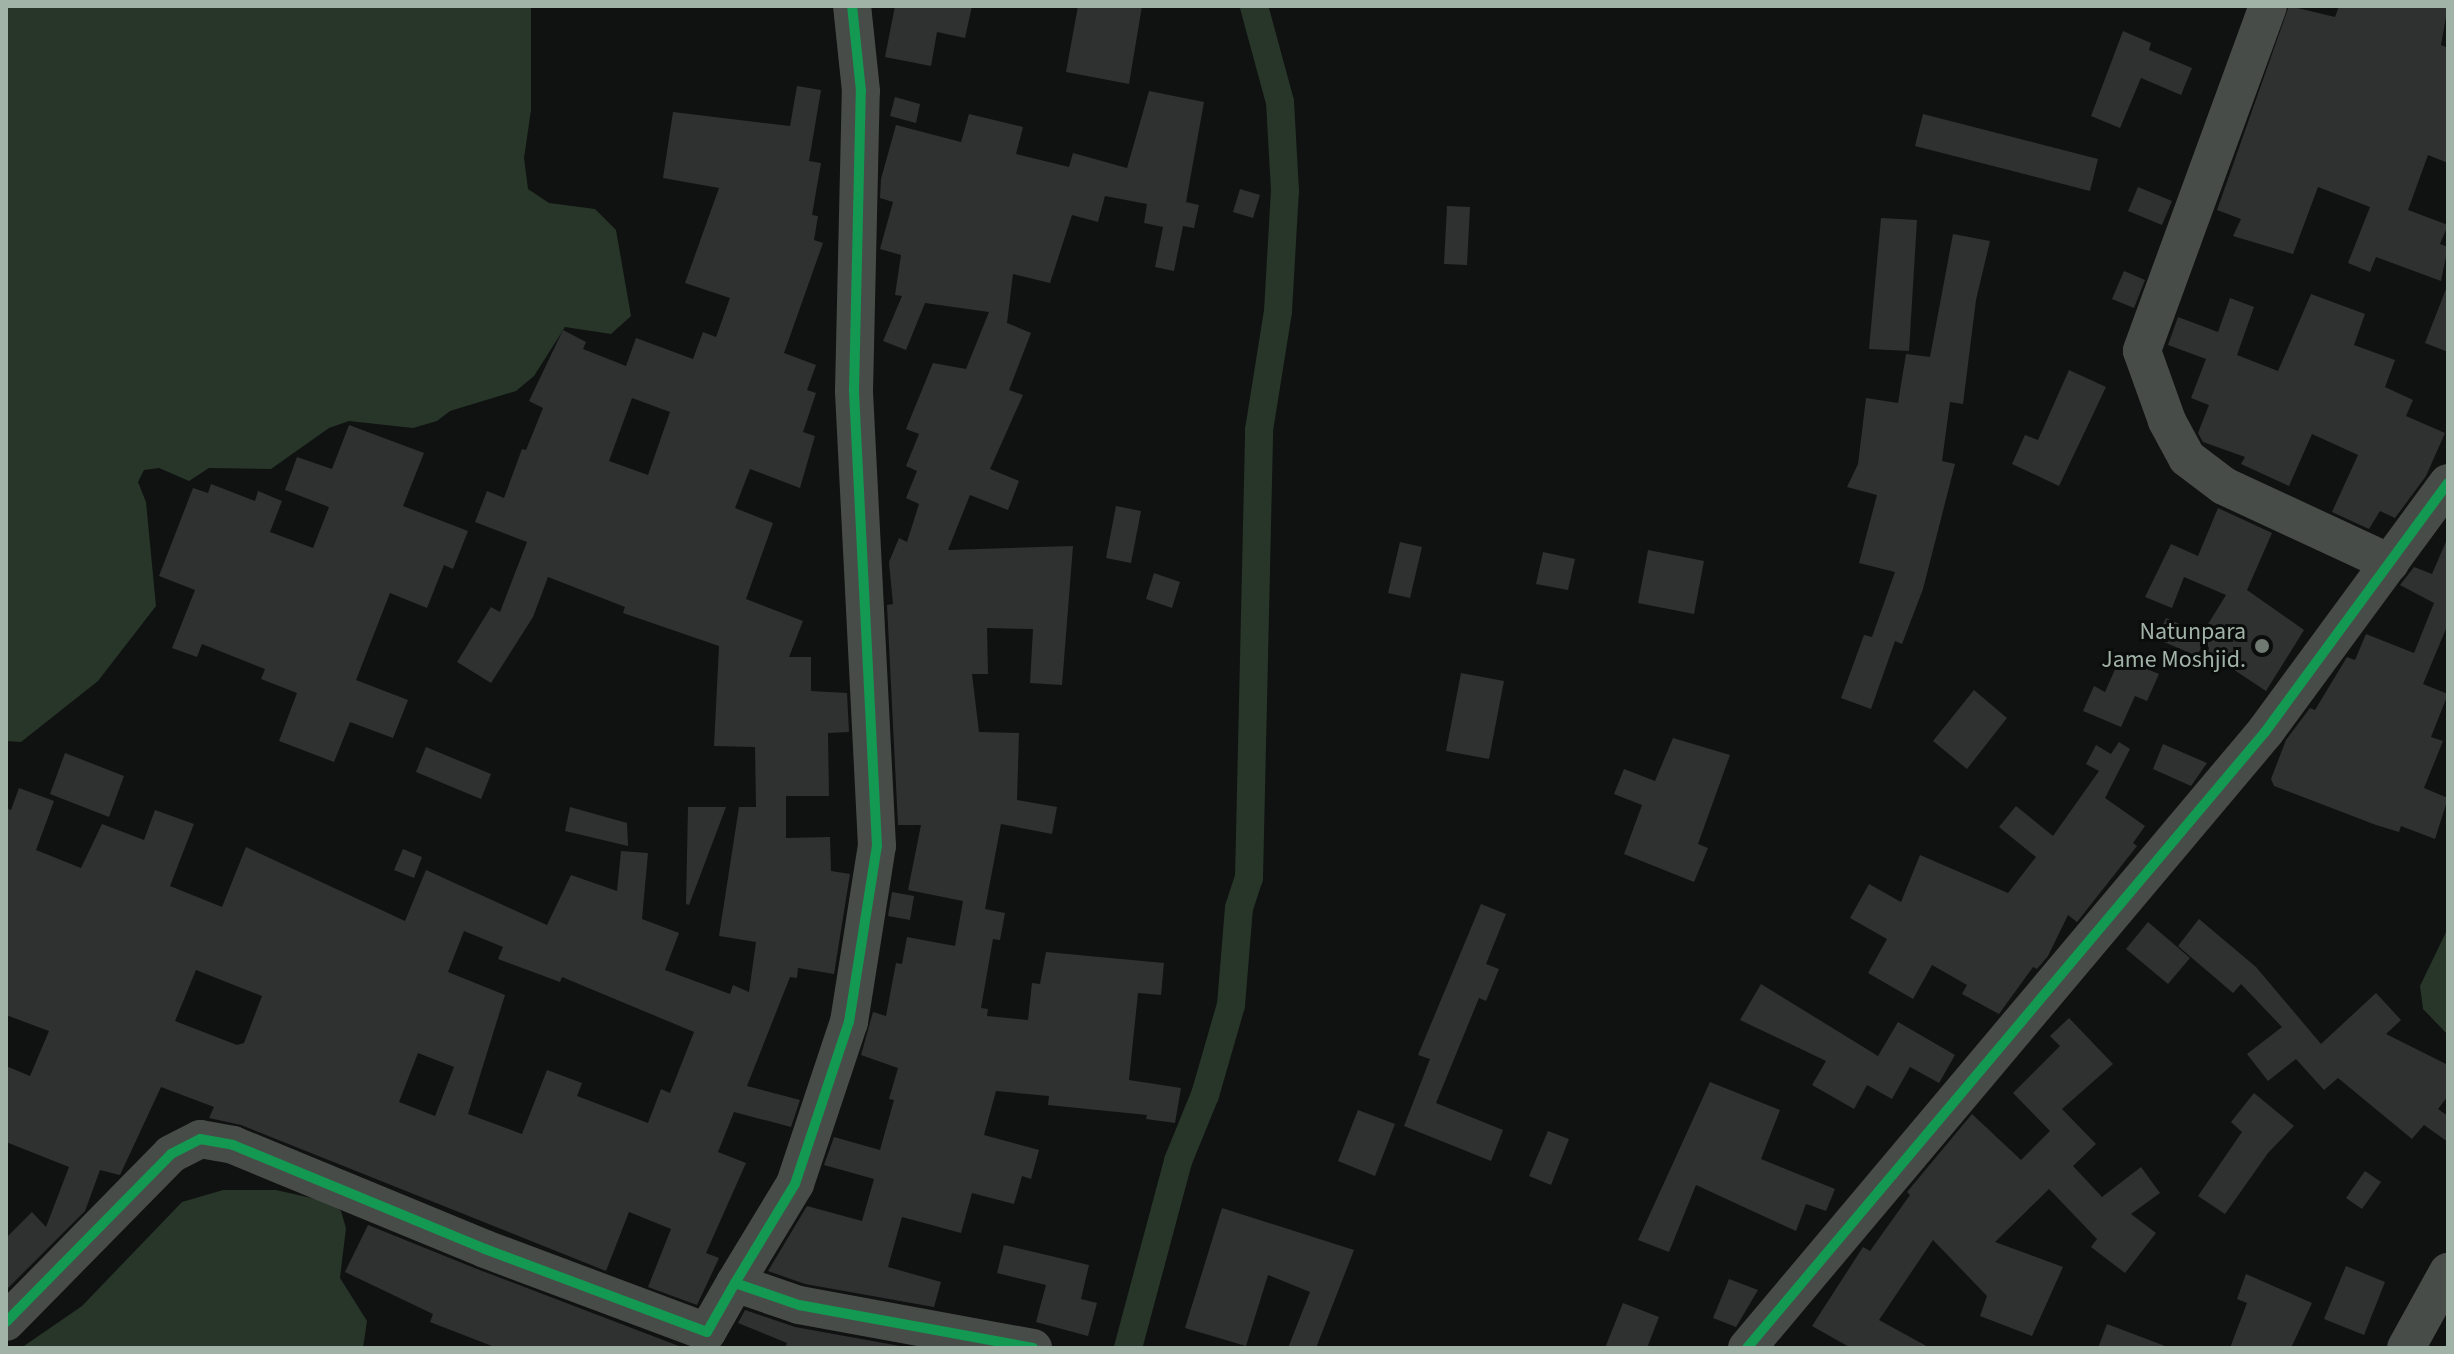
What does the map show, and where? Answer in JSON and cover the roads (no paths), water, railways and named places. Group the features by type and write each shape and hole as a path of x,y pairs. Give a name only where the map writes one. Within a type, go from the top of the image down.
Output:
{"street":[{"path":"6,1322 171,1154 200,1139 233,1145 485,1249 707,1332 795,1184 849,1022 877,846 864,678 854,391 861,91 852,6"},
{"path":"2268,6 2142,351 2167,421 2187,458 2224,486 2390,563"},
{"path":"1747,1348 2265,732 2448,483"},
{"path":"2406,1348 2448,1272"},
{"path":"735,1283 799,1305 1033,1348"}],"waterway":[{"path":"1128,1348 1178,1161 1205,1095 1231,1005 1239,908 1249,878 1259,430 1278,311 1285,191 1280,102 1254,6"}],"place":[{"name":"Natunpara Jame Moshjid.","path":"2262,646"}]}
